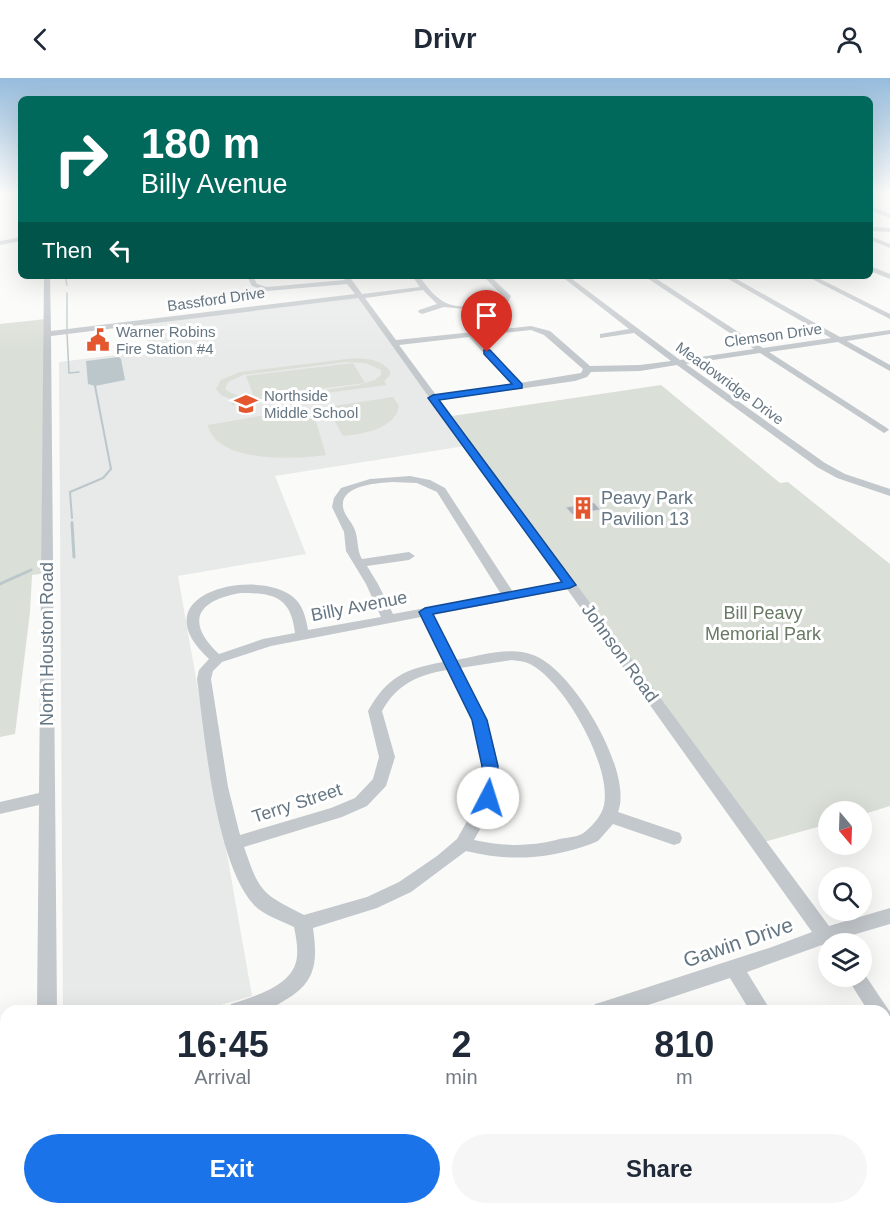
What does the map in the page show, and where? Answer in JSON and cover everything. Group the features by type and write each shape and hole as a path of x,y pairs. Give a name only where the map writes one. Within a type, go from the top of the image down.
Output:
{"street":[{"path":"873,269 890,277"},
{"name":"North Houston Road","path":"47,279 47,1005"},
{"path":"251,279 254,285 267,289 347,279"},
{"name":"Johnson Road","path":"347,279 824,933"},
{"path":"418,279 443,305"},
{"path":"489,279 507,296 505,300"},
{"name":"Meadowridge Drive","path":"568,279 821,465 841,476 890,493"},
{"path":"652,279 885,429"},
{"path":"731,279 890,368"},
{"path":"814,279 890,317"},
{"name":"Bassford Drive","path":"46,334 426,288"},
{"path":"422,312 443,305 465,307 505,300 515,302"},
{"path":"393,343 518,329 540,330 548,333 588,369 584,375 575,378 433,398"},
{"path":"603,336 637,330"},
{"name":"Clemson Drive","path":"588,369 625,369 890,332"},
{"path":"471,335 519,386"},
{"path":"388,618 377,594 352,553 348,526 338,512 339,497 346,490 361,483 399,478 418,479 432,484 447,497 509,596"},
{"path":"359,563 409,556"},
{"name":"Billy Avenue","path":"217,658 268,642 570,585"},
{"path":"303,635 297,611 285,596 255,588 218,593 199,605 194,613 193,628 203,646 217,658 206,670 204,679 220,787 229,828 248,884 262,902 303,923 370,903 405,887 463,844 488,798 490,766 479,720 425,612"},
{"name":"Terry Street","path":"235,843 336,813 361,802 380,782 387,757 375,711 384,693 399,679 428,669 517,656 532,659 557,679 585,720 603,753 615,791 610,816"},
{"path":"0,808 48,797"},
{"path":"463,844 496,852 531,853 591,837 610,816 674,838"},
{"name":"Gawin Drive","path":"844,933 890,916"},
{"path":"253,1005 274,997 298,978 307,958 303,923"},
{"name":"Gawin Drive","path":"620,1005 818,942"},
{"path":"734,968 757,1005"},
{"path":"863,987 875,1005"}],"shaded area":[{"path":"356,296 465,446 275,476 306,554 178,576 252,996 221,1005 63,1005 59,362 150,351 143,325"},
{"path":"119,357 125,380 95,386 88,384 86,361"}],"green space":[{"path":"46,319 47,573 32,575 30,612 15,734 0,737 0,324"},
{"path":"358,359 381,364 390,371 390,375 384,381 387,385 232,405 233,400 221,395 216,389 221,380 240,372","holes":["346,362 366,363 381,370 381,375 375,380 359,385 268,396 234,394 225,389 228,382 243,375"]},
{"path":"353,363 365,383 254,397 246,376"},
{"name":"Bill Peavy Memorial Park","path":"661,385 780,483 788,482 890,564 890,806 872,812 872,801 818,801 818,827 764,842 452,416"},
{"path":"393,397 399,406 391,420 377,429 351,435 343,436 327,407"},
{"path":"301,409 313,412 326,455 278,458 241,453 226,447 214,438 208,425"}],"building":[{"name":"Peavy Park Pavilion 13","path":"594,502 601,510 572,515 565,507"}],"waterway":[{"path":"66,279 67,285"},
{"path":"67,293 67,330"},
{"path":"67,333 69,373 79,372"},
{"path":"72,518 70,492 103,478 111,469 95,386"},
{"path":"72,523 74,557"},
{"path":"0,584 31,570"}],"place":[{"name":"Warner Robins Fire Station #4","path":"98,340"},
{"name":"Northside Middle School","path":"246,404"},
{"name":"Peavy Park Pavilion 13","path":"583,508"}],"route":[{"path":"487,352 519,386 433,398 570,585 425,612 479,720 490,766 488,798"}]}
